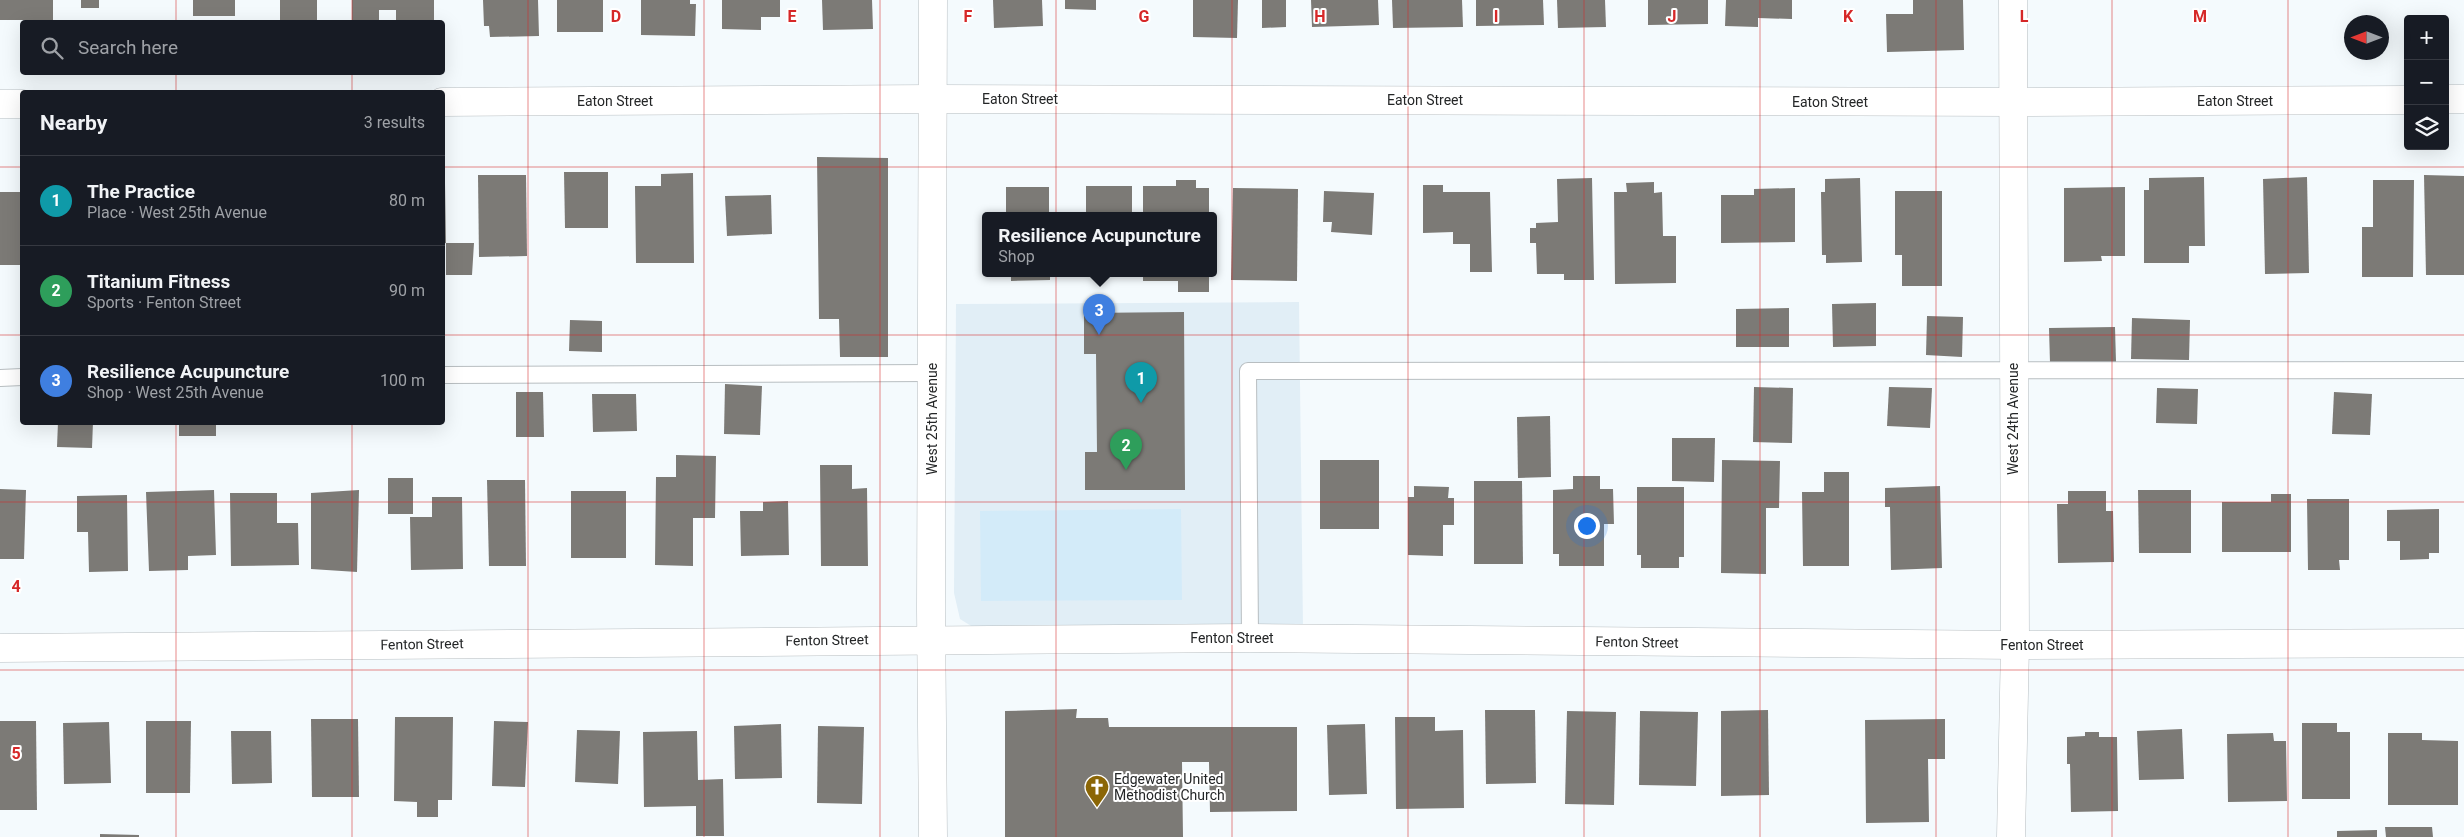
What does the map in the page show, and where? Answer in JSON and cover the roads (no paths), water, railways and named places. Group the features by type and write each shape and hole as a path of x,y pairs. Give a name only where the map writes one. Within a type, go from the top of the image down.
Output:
{"street":[{"name":"West 25th Avenue","path":"933,0 931,639 933,837"},
{"name":"West 24th Avenue","path":"2011,837 2015,645 2013,0"},
{"name":"Eaton Street","path":"445,102 933,99 2012,102 2404,100"},
{"path":"2449,99 2464,99"},
{"path":"0,104 20,104"},
{"name":"Fenton Street","path":"0,648 931,639 1250,638 2015,645 2464,643"}],"lane":[{"path":"1250,638 1248,371 2464,370"},
{"path":"445,375 932,373"},
{"path":"0,378 20,377"}],"place":[{"name":"Resilience Acupuncture","path":"1099,335"},
{"name":"The Practice","path":"1141,403"},
{"name":"Titanium Fitness","path":"1126,470"},
{"name":"Edgewater United Methodist Church","path":"1097,808"}]}
